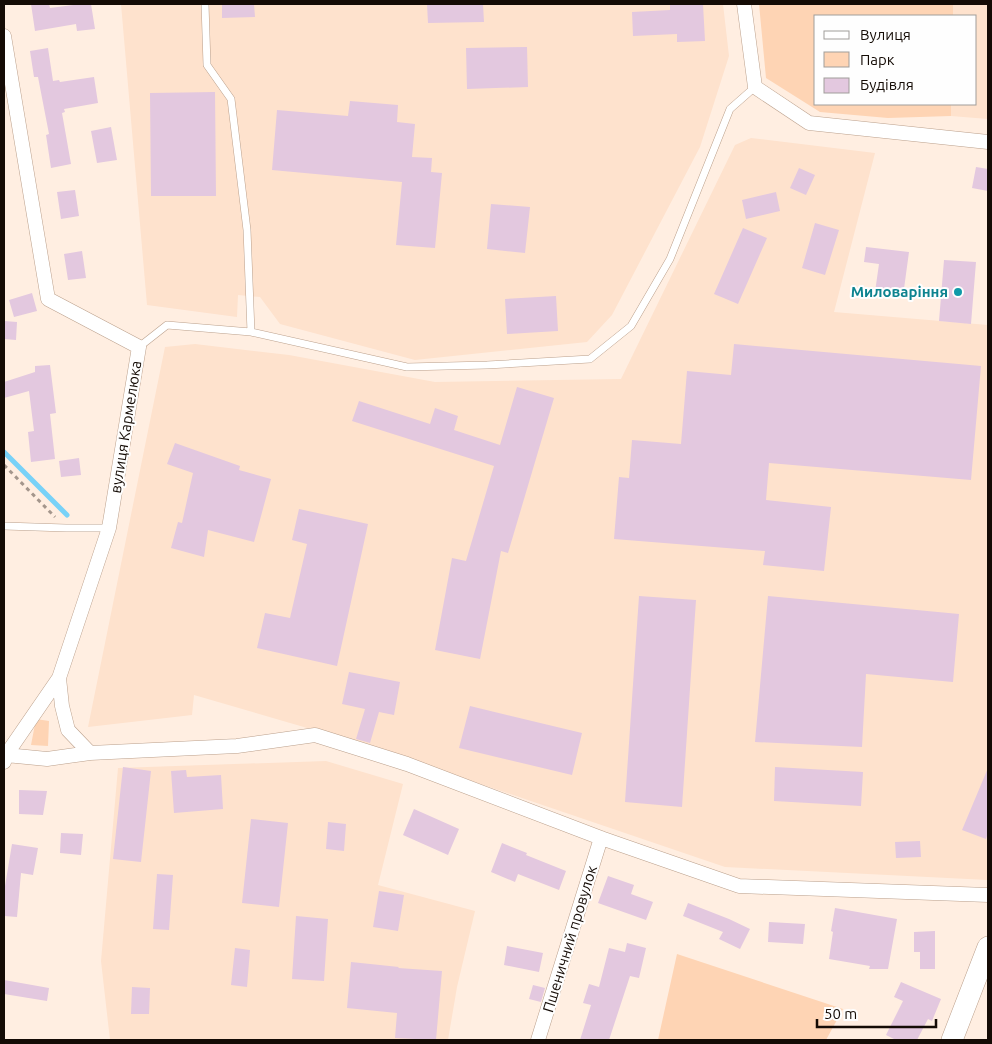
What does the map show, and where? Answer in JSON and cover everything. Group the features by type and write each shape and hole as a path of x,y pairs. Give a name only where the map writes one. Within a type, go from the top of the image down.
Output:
{"main road":[{"path":"952,1040 988,948"}],"street":[{"path":"744,4 755,87 809,123 988,142"},
{"name":"вулиця Кармелюка","path":"4,36 48,299 139,347 109,528 59,678 5,758"},
{"path":"59,678 62,706 68,730 90,753"},
{"path":"5,758 47,759 90,753 237,746 315,735 407,764 601,838 739,886 988,895"},
{"name":"Пшеничний провулок","path":"538,1040 601,838"}],"lane":[{"path":"206,4 208,65 231,99 247,230 251,332"},
{"path":"139,347 166,325 251,332 407,367 488,365 590,359 631,326 670,259 730,109 755,87"},
{"path":"4,526 109,528"}],"path":[{"path":"4,465 66,528"}],"shaded area":[{"path":"121,4 723,4 729,56 700,147 612,315 587,342 415,360 280,324 260,297 238,295 237,317 147,305"},
{"path":"953,4 988,4 988,119 951,116 951,105 977,105 977,15 953,15"},
{"path":"751,138 875,153 834,312 988,325 988,880 725,867 369,746 194,695 192,715 88,727 165,347 195,344 289,355 435,382 621,379 735,145"},
{"path":"326,761 403,784 378,885 475,911 457,987 448,1040 110,1040 101,961 118,768"}],"green space":[{"path":"759,4 953,4 953,15 814,15 814,105 951,105 951,116 888,118 820,112 766,78"},
{"path":"36,719 49,721 48,746 31,745"},
{"path":"677,954 843,1009 826,1040 658,1040"}],"building":[{"path":"31,4 49,4 50,8 91,4 95,29 77,31 76,24 35,31"},
{"path":"222,4 254,4 255,17 222,18"},
{"path":"427,4 483,4 484,22 428,23"},
{"path":"670,4 703,4 705,41 677,42 677,34 633,36 632,12 670,10"},
{"path":"527,47 528,87 467,89 466,48"},
{"path":"48,48 53,81 59,80 60,82 94,77 98,103 64,109 65,112 62,113 71,164 51,168 46,135 49,134 38,77 34,77 30,51"},
{"path":"215,92 216,196 151,196 150,93"},
{"path":"350,101 398,105 397,122 415,124 412,157 432,158 431,172 442,173 435,248 396,245 402,182 272,170 277,110 348,116"},
{"path":"111,127 117,160 97,163 91,131"},
{"path":"976,167 988,169 988,191 972,188"},
{"path":"799,168 815,175 806,195 790,188"},
{"path":"75,190 79,216 61,219 57,192"},
{"path":"776,192 780,211 746,219 742,200"},
{"path":"491,204 530,207 525,253 487,249"},
{"path":"815,223 839,230 825,275 802,268"},
{"path":"743,228 767,238 738,304 714,294"},
{"path":"866,247 909,252 903,296 875,292 879,264 864,262"},
{"path":"82,251 86,278 68,280 64,254"},
{"name":"Миловаріння","path":"944,260 976,262 971,324 939,321"},
{"path":"32,293 37,311 14,317 9,300"},
{"path":"556,296 558,331 507,334 505,299"},
{"path":"4,321 17,322 16,340 4,339"},
{"path":"734,344 981,366 971,480 769,463 766,500 831,507 824,571 763,565 765,551 614,539 619,477 629,478 632,440 681,444 687,371 731,375"},
{"path":"50,365 56,413 50,414 55,459 31,462 28,432 34,431 29,391 4,398 4,382 35,372 35,366"},
{"path":"517,387 554,398 508,553 501,551 480,659 435,650 452,558 466,561 494,466 352,421 359,401 430,424 435,408 458,416 454,430 500,445"},
{"path":"175,443 240,466 239,470 271,479 254,542 208,530 204,557 171,548 178,522 182,523 193,473 167,464"},
{"path":"79,458 81,475 61,477 59,461"},
{"path":"299,509 368,524 337,666 257,648 265,613 290,618 307,544 292,540"},
{"path":"639,596 696,600 682,807 625,802"},
{"path":"768,596 959,614 953,682 866,674 862,747 755,742"},
{"path":"349,672 400,682 394,715 379,712 370,743 356,739 365,709 342,704"},
{"path":"470,706 582,733 572,775 459,748"},
{"path":"123,767 151,771 141,862 113,859"},
{"path":"775,767 863,772 861,806 774,801"},
{"path":"988,768 988,833 986,839 962,830"},
{"path":"186,770 187,777 221,775 223,809 174,813 171,771"},
{"path":"19,790 47,791 43,815 19,814"},
{"path":"414,809 459,829 448,855 403,835"},
{"path":"251,819 288,823 279,907 242,903"},
{"path":"328,822 346,824 344,851 326,849"},
{"path":"61,833 83,834 81,855 60,853"},
{"path":"920,841 921,857 896,858 895,842"},
{"path":"502,843 566,871 559,890 518,874 515,882 491,872"},
{"path":"12,844 38,848 33,875 21,873 17,917 4,916 4,892"},
{"path":"157,874 173,875 169,930 153,929"},
{"path":"608,876 634,885 631,894 653,902 646,920 598,903"},
{"path":"379,891 404,895 398,931 373,927"},
{"path":"688,903 750,929 740,949 719,939 723,932 683,916"},
{"path":"835,908 897,919 888,969 869,969 870,966 829,959"},
{"path":"296,916 328,919 324,981 292,979"},
{"path":"769,922 805,924 803,944 768,942"},
{"path":"935,931 935,969 920,969 920,952 914,952 914,932"},
{"path":"627,943 646,948 639,978 630,976 609,1040 580,1040 591,1005 583,1003 589,984 599,987 609,948 625,952"},
{"path":"507,946 543,953 539,972 504,965"},
{"path":"235,948 250,950 247,987 231,985"},
{"path":"351,962 442,971 436,1040 395,1038 397,1013 347,1008"},
{"path":"4,980 49,988 47,1001 4,994"},
{"path":"901,982 941,999 932,1021 928,1019 917,1040 896,1040 886,1035 903,1001 894,997"},
{"path":"533,985 545,988 541,1002 529,999"},
{"path":"132,987 150,988 149,1014 131,1014"}],"waterway":[{"path":"4,452 67,515"}],"place":[{"name":"Миловаріння","path":"958,292"}]}
